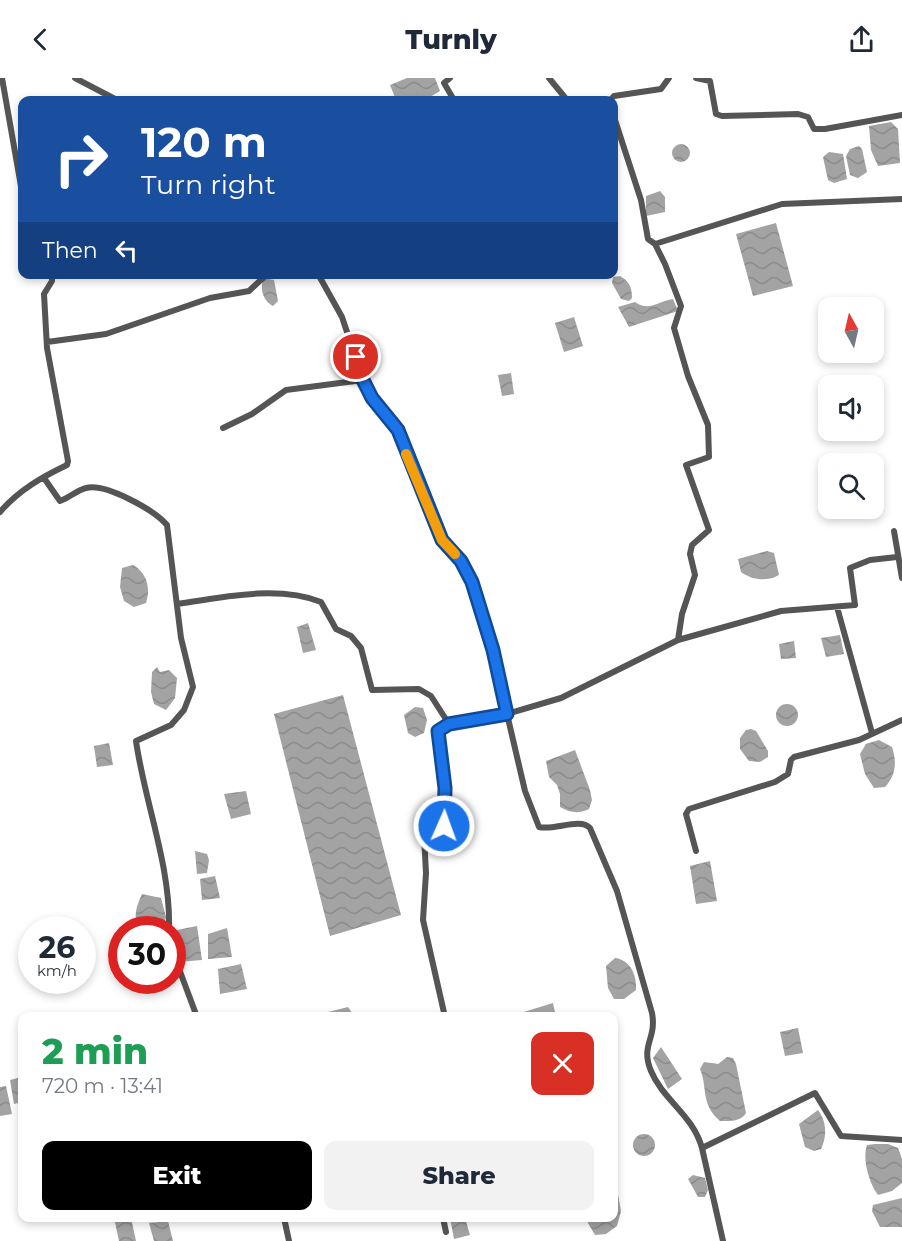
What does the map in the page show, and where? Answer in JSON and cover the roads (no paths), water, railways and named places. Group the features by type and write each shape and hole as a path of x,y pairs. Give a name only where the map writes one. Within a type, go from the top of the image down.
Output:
{"street":[{"path":"2,78 18,169"},
{"path":"75,78 109,96"},
{"path":"450,78 444,83 451,96"},
{"path":"549,78 564,96"},
{"path":"614,96 661,89 669,78"},
{"path":"696,78 711,81 716,114 722,116 798,114 808,117 814,129 902,116"},
{"path":"618,129 641,200 648,239 655,244 681,306 674,328 688,376 708,425 709,457 686,465 709,530 692,545 690,554 695,575 682,614 678,640"},
{"path":"655,244 782,204 902,199"},
{"path":"0,512 20,492 69,461 52,387 47,342 44,294 52,279"},
{"path":"47,342 106,334 210,298 249,291 262,279"},
{"path":"321,279 342,317 363,380 372,398 398,430 442,540 461,561 472,582 493,650 525,791 539,827 547,829 582,824 590,828 617,891 655,1028 646,1046 645,1055 658,1084 696,1130 723,1241"},
{"path":"223,428 252,414 286,390 363,380"},
{"path":"44,478 60,501 84,488 105,488 138,504 165,522 181,638 193,687 184,710 171,725 136,741 141,781 165,886 168,916"},
{"path":"894,531 902,578"},
{"path":"444,1012 423,920 426,873 424,836 444,826 445,788 437,738 442,726 507,714 561,698 678,640 782,611 852,606 856,603 852,567 870,560 897,557"},
{"path":"178,604 266,594 321,602 336,629 351,636 361,648 372,690 420,688 431,696 449,724"},
{"path":"837,607 872,733"},
{"path":"696,851 686,814 689,809 775,782 788,774 791,759 859,740 902,720"},
{"path":"186,988 195,1012"},
{"path":"702,1148 815,1093 842,1136 902,1140"},
{"path":"285,1222 289,1241"},
{"path":"444,1222 446,1232"}],"water":[{"path":"407,78 435,78 440,91 432,96 394,96 390,85"},
{"path":"891,122 898,129 900,163 878,166 871,150 869,126"},
{"path":"681,144 687,147 690,153 687,159 681,162 675,159 672,153 675,147"},
{"path":"859,146 862,149 867,172 858,178 850,175 846,156 850,149"},
{"path":"829,152 843,154 847,179 834,183 828,180 823,157"},
{"path":"660,191 665,197 665,212 646,216 646,196"},
{"path":"776,223 793,286 753,296 736,234"},
{"path":"618,276 626,280 631,288 632,298 629,301 621,299 612,283 613,279 618,279"},
{"path":"264,279 274,280 278,301 273,306 263,294"},
{"path":"673,299 678,311 629,327 618,307 635,302 649,306"},
{"path":"574,317 583,346 564,352 555,323"},
{"path":"511,373 514,394 502,396 498,375"},
{"path":"767,551 774,553 779,575 769,579 759,579 741,572 738,559"},
{"path":"133,565 142,572 148,586 146,603 134,607 124,601 120,587 122,568"},
{"path":"308,623 316,650 303,653 297,627"},
{"path":"840,635 844,654 826,657 821,638"},
{"path":"794,641 796,658 781,659 779,644"},
{"path":"157,667 160,672 169,670 177,678 175,698 166,710 154,704 151,692 152,672"},
{"path":"343,695 401,915 330,936 274,714"},
{"path":"787,704 797,711 798,715 791,725 787,726 777,719 776,715 783,705"},
{"path":"415,707 423,708 427,720 424,733 415,737 408,733 404,715"},
{"path":"746,730 756,731 768,751 768,757 760,762 749,761 740,749 740,738"},
{"path":"879,740 892,747 895,758 894,768 885,787 874,788 865,774 860,754 866,744"},
{"path":"109,743 113,765 97,767 94,746"},
{"path":"575,750 592,800 589,809 581,812 571,812 560,807 560,794 557,785 549,777 546,761"},
{"path":"246,791 251,814 231,819 224,794"},
{"path":"195,851 207,854 209,860 207,873 197,874"},
{"path":"710,861 717,901 696,904 690,866"},
{"path":"215,876 220,898 202,900 200,879"},
{"path":"142,894 161,898 166,916 136,916"},
{"path":"197,926 202,960 186,961 186,928"},
{"path":"227,928 232,957 208,959 208,934"},
{"path":"615,958 629,965 635,979 636,990 624,999 614,999 608,988 606,966"},
{"path":"241,964 247,989 220,994 218,969"},
{"path":"553,1003 555,1012 523,1012"},
{"path":"348,1007 352,1012 328,1012"},
{"path":"798,1028 803,1053 785,1056 780,1032"},
{"path":"661,1047 682,1079 668,1089 653,1058"},
{"path":"727,1057 733,1058 736,1064 746,1113 738,1119 720,1121 707,1102 700,1069 704,1062 718,1064"},
{"path":"18,1078 18,1103 14,1104 10,1080"},
{"path":"6,1086 12,1114 0,1116 0,1087"},
{"path":"818,1110 823,1119 825,1134 821,1149 814,1151 805,1147 799,1124"},
{"path":"644,1134 652,1137 655,1145 652,1153 644,1156 636,1153 633,1145 636,1137"},
{"path":"888,1144 898,1148 902,1159 902,1183 892,1191 878,1195 869,1178 865,1157 867,1145"},
{"path":"693,1175 705,1178 708,1190 705,1197 698,1197 688,1179"},
{"path":"618,1194 621,1211 617,1226 606,1234 595,1235 587,1222 618,1222"},
{"path":"902,1198 902,1227 880,1227 872,1211 873,1205"},
{"path":"115,1222 132,1222 136,1241 119,1241"},
{"path":"168,1222 173,1241 154,1241 149,1223"},
{"path":"451,1222 466,1222 470,1235 454,1239"}]}
